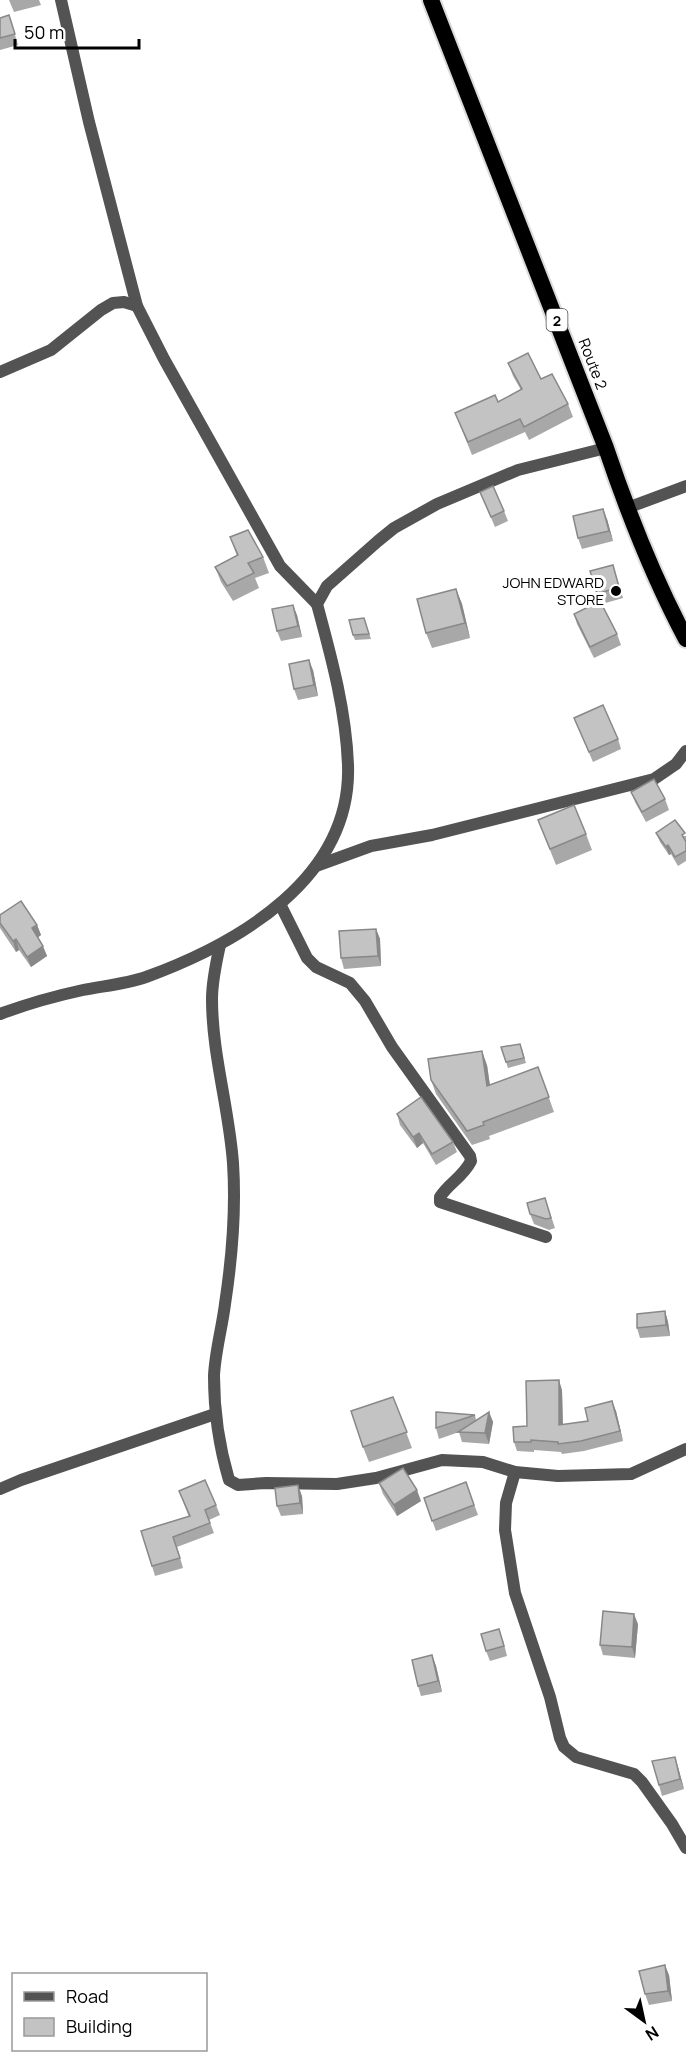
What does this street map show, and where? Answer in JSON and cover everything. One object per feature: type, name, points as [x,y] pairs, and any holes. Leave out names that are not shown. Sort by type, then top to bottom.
[{"type":"highway","name":"Route 2","points":[[431,0],[606,448],[627,508],[651,568],[686,639]]},
{"type":"street","points":[[0,1014],[33,1002],[79,990],[144,978],[220,945],[267,915],[315,867],[334,837],[342,809],[348,765],[334,670],[317,604],[280,566],[169,369],[137,306],[89,122],[61,0]]},
{"type":"street","points":[[0,372],[51,350],[100,310],[113,303],[124,302],[137,306]]},
{"type":"street","points":[[317,604],[327,586],[378,541],[394,528],[437,504],[518,470],[606,448]]},
{"type":"street","points":[[627,508],[686,486]]},
{"type":"street","points":[[315,867],[371,846],[432,835],[654,779],[676,764],[686,751]]},
{"type":"street","points":[[280,904],[307,958],[316,967],[350,983],[366,1001],[392,1047],[470,1156],[471,1161],[462,1176],[445,1189],[440,1202],[537,1236],[546,1237]]},
{"type":"street","points":[[220,945],[213,979],[214,1031],[232,1162],[233,1225],[214,1374],[215,1414],[229,1480],[238,1485],[337,1484],[376,1478],[442,1461],[483,1462],[515,1472],[558,1476],[631,1473],[686,1449]]},
{"type":"street","points":[[0,1489],[215,1414]]},
{"type":"street","points":[[515,1472],[506,1503],[505,1530],[515,1593],[550,1697],[564,1747],[576,1757],[634,1774],[672,1824],[686,1848]]},
{"type":"building","points":[[9,15],[15,34],[0,38],[0,18]]},
{"type":"building","points":[[528,353],[541,379],[552,374],[568,404],[524,427],[520,419],[468,442],[455,413],[495,395],[498,402],[522,389],[508,363]]},
{"type":"building","points":[[493,486],[504,511],[491,517],[480,492]]},
{"type":"building","points":[[603,509],[609,531],[578,538],[573,516]]},
{"type":"building","points":[[248,530],[263,557],[248,563],[254,573],[227,586],[215,567],[238,555],[230,537]]},
{"type":"building","points":[[613,565],[619,587],[597,594],[590,571]]},
{"type":"building","points":[[456,589],[465,623],[426,633],[417,599]]},
{"type":"building","points":[[600,601],[617,634],[590,647],[574,614]]},
{"type":"building","points":[[293,605],[298,626],[277,631],[272,609]]},
{"type":"building","points":[[364,618],[369,634],[353,635],[349,620]]},
{"type":"building","points":[[309,660],[314,685],[294,689],[289,664]]},
{"type":"building","points":[[603,705],[618,739],[589,752],[574,718]]},
{"type":"building","points":[[654,779],[665,799],[642,812],[631,792]]},
{"type":"building","points":[[574,805],[586,834],[550,849],[538,820]]},
{"type":"building","points":[[675,820],[685,833],[682,835],[686,842],[686,851],[675,857],[668,845],[666,847],[656,833]]},
{"type":"building","points":[[21,901],[37,925],[32,928],[43,946],[27,957],[16,939],[13,941],[0,923],[0,915]]},
{"type":"building","points":[[376,929],[378,956],[341,958],[339,931]]},
{"type":"building","points":[[520,1044],[524,1058],[506,1062],[501,1047]]},
{"type":"building","points":[[482,1051],[487,1086],[538,1067],[549,1097],[483,1122],[484,1125],[467,1131],[431,1080],[428,1059]]},
{"type":"building","points":[[421,1097],[453,1142],[432,1154],[419,1133],[413,1137],[397,1114]]},
{"type":"building","points":[[545,1198],[551,1218],[546,1219],[530,1214],[527,1203]]},
{"type":"building","points":[[665,1311],[666,1325],[637,1328],[637,1314]]},
{"type":"building","points":[[559,1380],[559,1425],[588,1421],[585,1408],[612,1401],[620,1431],[558,1444],[558,1442],[531,1440],[531,1442],[514,1442],[513,1427],[527,1426],[526,1381]]},
{"type":"building","points":[[393,1397],[407,1432],[363,1447],[351,1411]]},
{"type":"building","points":[[436,1412],[475,1415],[436,1428]]},
{"type":"building","points":[[489,1412],[485,1433],[458,1432]]},
{"type":"building","points":[[403,1468],[417,1490],[394,1505],[379,1483]]},
{"type":"building","points":[[205,1480],[216,1505],[205,1510],[210,1523],[173,1537],[180,1558],[152,1566],[141,1531],[190,1516],[179,1491]]},
{"type":"building","points":[[466,1482],[474,1505],[432,1521],[424,1498]]},
{"type":"building","points":[[298,1485],[300,1503],[277,1506],[275,1488]]},
{"type":"building","points":[[603,1611],[634,1614],[632,1647],[600,1645]]},
{"type":"building","points":[[499,1629],[504,1646],[486,1651],[481,1634]]},
{"type":"building","points":[[432,1655],[438,1681],[418,1686],[412,1660]]},
{"type":"building","points":[[675,1757],[680,1779],[659,1785],[652,1761]]},
{"type":"building","points":[[665,1965],[668,1991],[645,1994],[639,1971]]},
{"type":"place","name":"JOHN EDWARD STORE","points":[[616,591]]}]
